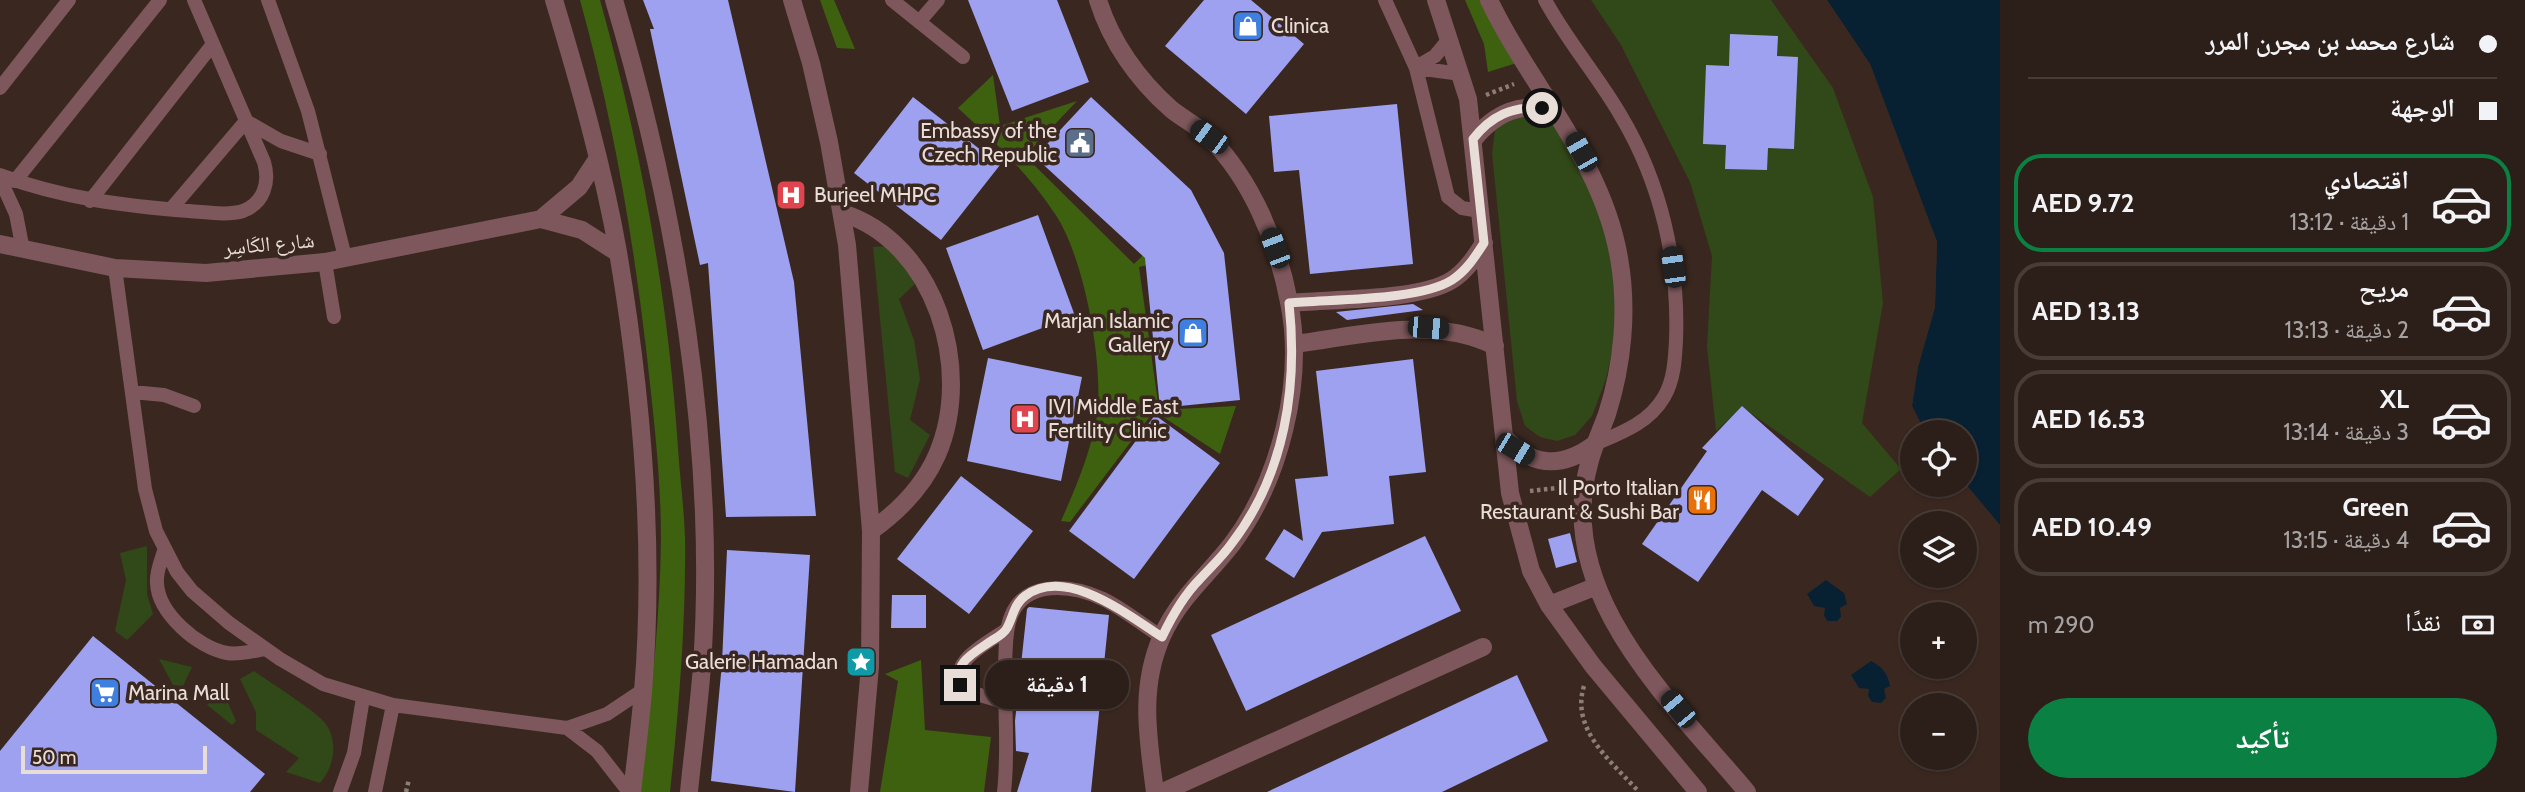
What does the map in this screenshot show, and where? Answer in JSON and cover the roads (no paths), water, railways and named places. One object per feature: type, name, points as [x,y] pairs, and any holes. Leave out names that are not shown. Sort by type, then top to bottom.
[{"type":"street","points":[[554,0],[598,158],[618,253],[641,442],[646,589],[643,690],[631,792]]},
{"type":"street","points":[[614,0],[650,130],[671,232],[682,296],[695,412],[702,515],[704,612],[702,665],[689,792]]},
{"type":"street","points":[[792,0],[811,63],[842,214],[871,531],[870,666],[859,792]]},
{"type":"street","points":[[1098,0],[1112,33],[1139,77],[1172,109],[1209,137],[1250,194],[1275,248],[1289,303],[1294,344],[1284,428],[1264,490],[1232,543],[1187,594],[1162,637],[1153,664],[1145,720],[1155,792]]},
{"type":"street","points":[[1436,0],[1468,99],[1510,494],[1531,571],[1549,605],[1593,666],[1698,792]]},
{"type":"street","points":[[1489,0],[1528,72],[1573,139],[1602,195],[1614,236],[1621,278],[1621,352],[1615,384],[1585,485],[1584,530],[1603,605],[1629,648],[1747,792]]},
{"type":"street","points":[[1473,139],[1492,120],[1516,109],[1542,108],[1554,112]]},
{"type":"street","name":"شارع الكَاسِر","points":[[541,219],[573,193],[598,158]]},
{"type":"street","points":[[842,214],[878,229],[909,259],[927,288],[941,319],[950,364],[949,410],[937,455],[910,497],[871,531]]},
{"type":"street","name":"شارع الكَاسِر","points":[[0,244],[115,268],[206,273],[325,262],[541,219],[582,230],[618,253]]},
{"type":"street","points":[[1289,303],[1406,293],[1438,287],[1464,270],[1484,243]]},
{"type":"street","points":[[1294,344],[1428,328],[1464,333],[1495,346]]},
{"type":"street","points":[[1505,438],[1528,457],[1548,461],[1570,459],[1595,444]]},
{"type":"street","points":[[1549,605],[1597,586]]},
{"type":"street","points":[[1163,792],[1483,647]]},
{"type":"lane","points":[[0,88],[69,0]]},
{"type":"lane","points":[[15,181],[160,0]]},
{"type":"lane","points":[[0,177],[90,201],[171,209],[230,213],[240,212],[258,201],[263,193],[267,172],[194,0]]},
{"type":"lane","points":[[268,0],[308,111],[345,257]]},
{"type":"lane","points":[[892,0],[963,57]]},
{"type":"lane","points":[[919,22],[938,0]]},
{"type":"lane","points":[[1385,0],[1416,68],[1448,197],[1462,208],[1480,211]]},
{"type":"lane","points":[[1545,0],[1578,55],[1616,107],[1638,147],[1662,211],[1675,285],[1675,360],[1664,397],[1637,426],[1595,444]]},
{"type":"lane","points":[[1416,68],[1435,56],[1449,39]]},
{"type":"lane","points":[[90,201],[213,44]]},
{"type":"lane","points":[[1416,68],[1461,74]]},
{"type":"lane","points":[[246,121],[281,141],[320,154]]},
{"type":"lane","points":[[171,209],[246,121]]},
{"type":"lane","points":[[0,177],[16,214],[23,250]]},
{"type":"lane","points":[[325,262],[334,317]]},
{"type":"lane","points":[[115,268],[149,510],[164,551],[192,591],[265,649],[323,684],[393,705],[567,729],[597,751],[631,792]]},
{"type":"lane","points":[[132,392],[164,395],[194,406]]},
{"type":"lane","points":[[164,551],[157,575],[158,591],[164,606],[186,629],[206,646],[225,653],[265,649]]},
{"type":"lane","points":[[1004,792],[1006,630],[1016,605],[1025,596],[1036,590],[1070,589],[1102,599],[1162,637]]},
{"type":"lane","points":[[1004,702],[966,691],[958,677],[958,671],[965,659],[1006,630]]},
{"type":"lane","points":[[567,729],[607,714],[643,690]]},
{"type":"lane","points":[[340,792],[354,753],[363,698]]},
{"type":"lane","points":[[375,792],[393,705]]},
{"type":"water","points":[[1827,0],[2000,0],[2000,525],[1977,497],[1977,420],[1919,420],[1912,406],[1918,367],[1935,307],[1937,242],[1870,64]]},
{"type":"water","points":[[1826,580],[1844,593],[1847,604],[1840,608],[1841,617],[1837,621],[1827,621],[1825,608],[1814,606],[1807,594]]},
{"type":"water","points":[[1871,661],[1884,671],[1889,681],[1890,686],[1884,689],[1886,698],[1881,703],[1872,702],[1868,696],[1869,689],[1859,688],[1851,675]]},
{"type":"place","name":"Clinica","points":[[1248,26]]},
{"type":"place","name":"Embassy of the Czech Republic","points":[[1080,143]]},
{"type":"place","name":"Burjeel MHPC","points":[[791,195]]},
{"type":"place","name":"Marjan Islamic Gallery","points":[[1193,333]]},
{"type":"place","name":"IVI Middle East Fertility Clinic","points":[[1025,419]]},
{"type":"place","name":"Il Porto Italian Restaurant & Sushi Bar","points":[[1702,500]]},
{"type":"place","name":"Galerie Hamadan","points":[[861,662]]},
{"type":"place","name":"Marina Mall","points":[[105,693]]}]
